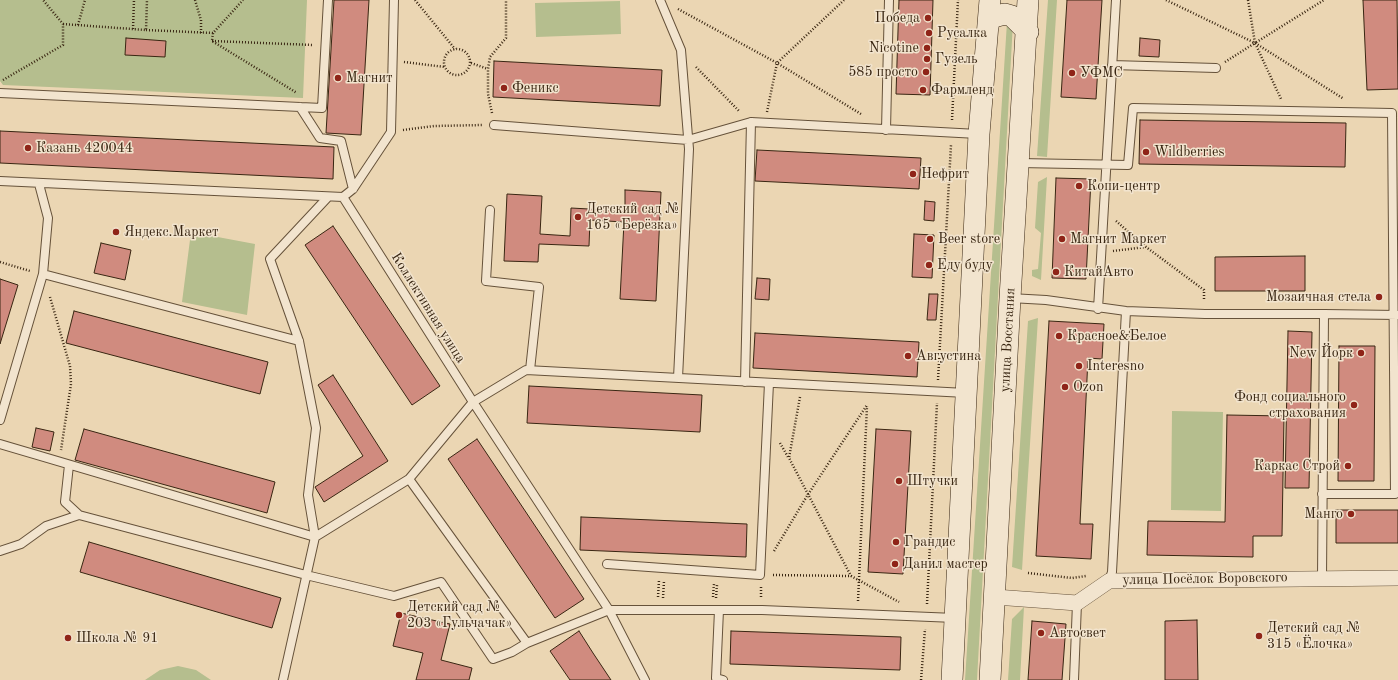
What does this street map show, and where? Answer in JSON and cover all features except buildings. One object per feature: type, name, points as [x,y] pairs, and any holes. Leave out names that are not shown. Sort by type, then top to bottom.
[{"type":"main road","points":[[952,680],[979,134],[990,0]]},
{"type":"main road","name":"улица Восстания","points":[[990,680],[1010,298],[1028,32],[1028,0]]},
{"type":"main road","points":[[987,34],[989,21],[993,17],[1005,14],[1012,16],[1028,32]]},
{"type":"street","name":"улица Посёлок Воровского","points":[[1077,603],[1110,576],[1398,578]]},
{"type":"street","points":[[995,597],[1077,603]]},
{"type":"lane","points":[[0,93],[322,108],[328,0]]},
{"type":"lane","points":[[0,181],[38,184],[343,197],[353,189],[391,132],[394,0]]},
{"type":"lane","points":[[660,0],[681,50],[689,156],[678,378]]},
{"type":"lane","points":[[886,130],[889,0]]},
{"type":"lane","points":[[1098,309],[1116,0]]},
{"type":"lane","points":[[1112,65],[1216,68]]},
{"type":"lane","points":[[300,107],[320,138],[341,141],[353,189]]},
{"type":"lane","points":[[1019,163],[1128,165],[1133,108],[1392,113],[1396,315],[1396,494],[1322,494]]},
{"type":"lane","points":[[494,125],[688,140],[750,122],[979,134]]},
{"type":"lane","points":[[745,382],[750,122]]},
{"type":"lane","points":[[0,420],[43,274],[48,218],[38,184]]},
{"type":"lane","points":[[284,680],[315,537],[308,496],[316,428],[299,341],[270,259],[328,197]]},
{"type":"lane","name":"Коллективная улица","points":[[343,197],[473,402],[609,610],[645,680]]},
{"type":"lane","points":[[490,210],[486,281],[539,287],[530,370]]},
{"type":"lane","points":[[43,274],[299,341]]},
{"type":"lane","points":[[1010,298],[1046,300],[1098,309],[1126,311],[1204,314],[1396,315]]},
{"type":"lane","points":[[1110,576],[1126,311]]},
{"type":"lane","points":[[1322,578],[1324,314]]},
{"type":"lane","points":[[0,444],[315,537],[409,479],[473,402],[526,370],[966,393]]},
{"type":"lane","points":[[607,564],[760,575],[769,383]]},
{"type":"lane","points":[[66,464],[65,502],[79,515],[306,575],[394,596],[441,582],[493,659],[512,652],[527,643],[609,610],[762,610],[954,618]]},
{"type":"lane","points":[[409,479],[527,643]]},
{"type":"lane","points":[[0,551],[21,544],[46,526],[79,515]]},
{"type":"lane","points":[[1074,680],[1077,603]]},
{"type":"lane","points":[[716,610],[716,678],[723,680]]},
{"type":"path","points":[[0,82],[62,45],[63,24],[43,0]]},
{"type":"path","points":[[78,25],[85,0]]},
{"type":"path","points":[[133,29],[134,0]]},
{"type":"path","points":[[146,30],[147,0]]},
{"type":"path","points":[[195,0],[201,20],[201,33]]},
{"type":"path","points":[[212,41],[212,33],[243,0]]},
{"type":"path","points":[[415,0],[455,49],[466,52],[471,63],[469,69],[460,75],[448,72],[445,67],[446,56],[455,49]]},
{"type":"path","points":[[391,132],[434,126],[494,125],[488,94],[488,70],[490,57],[506,38],[506,0]]},
{"type":"path","points":[[766,123],[768,102],[777,63],[844,0]]},
{"type":"path","points":[[921,680],[926,618],[958,0]]},
{"type":"path","points":[[1166,0],[1255,43],[1365,112]]},
{"type":"path","points":[[1248,0],[1255,43],[1286,111]]},
{"type":"path","points":[[1216,68],[1324,0]]},
{"type":"path","points":[[676,7],[777,63],[886,130]]},
{"type":"path","points":[[63,24],[212,33]]},
{"type":"path","points":[[212,41],[325,45]]},
{"type":"path","points":[[212,41],[322,108]]},
{"type":"path","points":[[681,50],[719,92],[750,122]]},
{"type":"path","points":[[392,61],[445,67]]},
{"type":"path","points":[[471,63],[488,70]]},
{"type":"path","points":[[1104,210],[1146,246],[1204,290],[1204,314]]},
{"type":"path","points":[[1101,252],[1146,246]]},
{"type":"path","points":[[0,262],[43,274],[70,366],[71,384],[61,452],[66,464]]},
{"type":"path","points":[[803,385],[788,458],[850,576]]},
{"type":"path","points":[[857,613],[868,388]]},
{"type":"path","points":[[762,610],[760,575],[807,496],[868,404]]},
{"type":"path","points":[[659,610],[662,568]]},
{"type":"path","points":[[716,572],[716,610]]},
{"type":"path","points":[[1028,573],[1072,578],[1110,576]]},
{"type":"path","points":[[760,575],[850,576],[926,618]]},
{"type":"green space","points":[[0,0],[307,0],[303,98],[3,85],[0,81]]},
{"type":"green space","points":[[1048,0],[1057,0],[1047,157],[1037,156]]},
{"type":"green space","points":[[620,1],[621,34],[536,37],[535,3]]},
{"type":"green space","points":[[1007,22],[1013,22],[977,680],[965,680]]},
{"type":"green space","points":[[1047,177],[1041,280],[1032,276],[1032,270],[1038,269],[1041,233],[1035,228],[1038,182]]},
{"type":"green space","points":[[191,232],[255,244],[247,315],[182,302]]},
{"type":"green space","points":[[1038,318],[1022,570],[1012,567],[1028,321]]},
{"type":"green space","points":[[1172,411],[1223,412],[1221,511],[1171,510]]},
{"type":"green space","points":[[1024,607],[1020,680],[1008,680],[1012,619]]},
{"type":"green space","points":[[178,666],[196,670],[211,680],[145,680],[160,670]]},
{"type":"place","name":"Победа","points":[[928,18]]},
{"type":"place","name":"Русалка","points":[[929,33]]},
{"type":"place","name":"Nicotine","points":[[927,48]]},
{"type":"place","name":"Гузель","points":[[927,59]]},
{"type":"place","name":"585 просто","points":[[926,72]]},
{"type":"place","name":"УФМС","points":[[1072,73]]},
{"type":"place","name":"Магнит","points":[[338,78]]},
{"type":"place","name":"Феникс","points":[[504,88]]},
{"type":"place","name":"Фармленд","points":[[923,90]]},
{"type":"place","name":"Казань 420044","points":[[28,148]]},
{"type":"place","name":"Wildberries","points":[[1146,152]]},
{"type":"place","name":"Нефрит","points":[[913,174]]},
{"type":"place","name":"Копи-центр","points":[[1079,186]]},
{"type":"place","name":"Детский сад № 165 «Берёзка»","points":[[578,217]]},
{"type":"place","name":"Яндекс.Маркет","points":[[116,232]]},
{"type":"place","name":"Beer store","points":[[930,239]]},
{"type":"place","name":"Магнит Маркет","points":[[1062,239]]},
{"type":"place","name":"Еду буду","points":[[929,265]]},
{"type":"place","name":"КитайАвто","points":[[1056,272]]},
{"type":"place","name":"Мозаичная стела","points":[[1379,297]]},
{"type":"place","name":"Красное&Белое","points":[[1059,336]]},
{"type":"place","name":"New Йорк","points":[[1361,353]]},
{"type":"place","name":"Августина","points":[[908,356]]},
{"type":"place","name":"Interesno","points":[[1079,366]]},
{"type":"place","name":"Ozon","points":[[1065,387]]},
{"type":"place","name":"Фонд социального страхования","points":[[1354,405]]},
{"type":"place","name":"Каркас Строй","points":[[1348,466]]},
{"type":"place","name":"Штучки","points":[[899,481]]},
{"type":"place","name":"Манго","points":[[1351,514]]},
{"type":"place","name":"Грандис","points":[[896,542]]},
{"type":"place","name":"Данил мастер","points":[[895,564]]},
{"type":"place","name":"Детский сад № 203 «Гульчачак»","points":[[399,615]]},
{"type":"place","name":"Автосвет","points":[[1041,633]]},
{"type":"place","name":"Детский сад № 315 «Ёлочка»","points":[[1259,636]]},
{"type":"place","name":"Школа № 91","points":[[68,638]]}]
